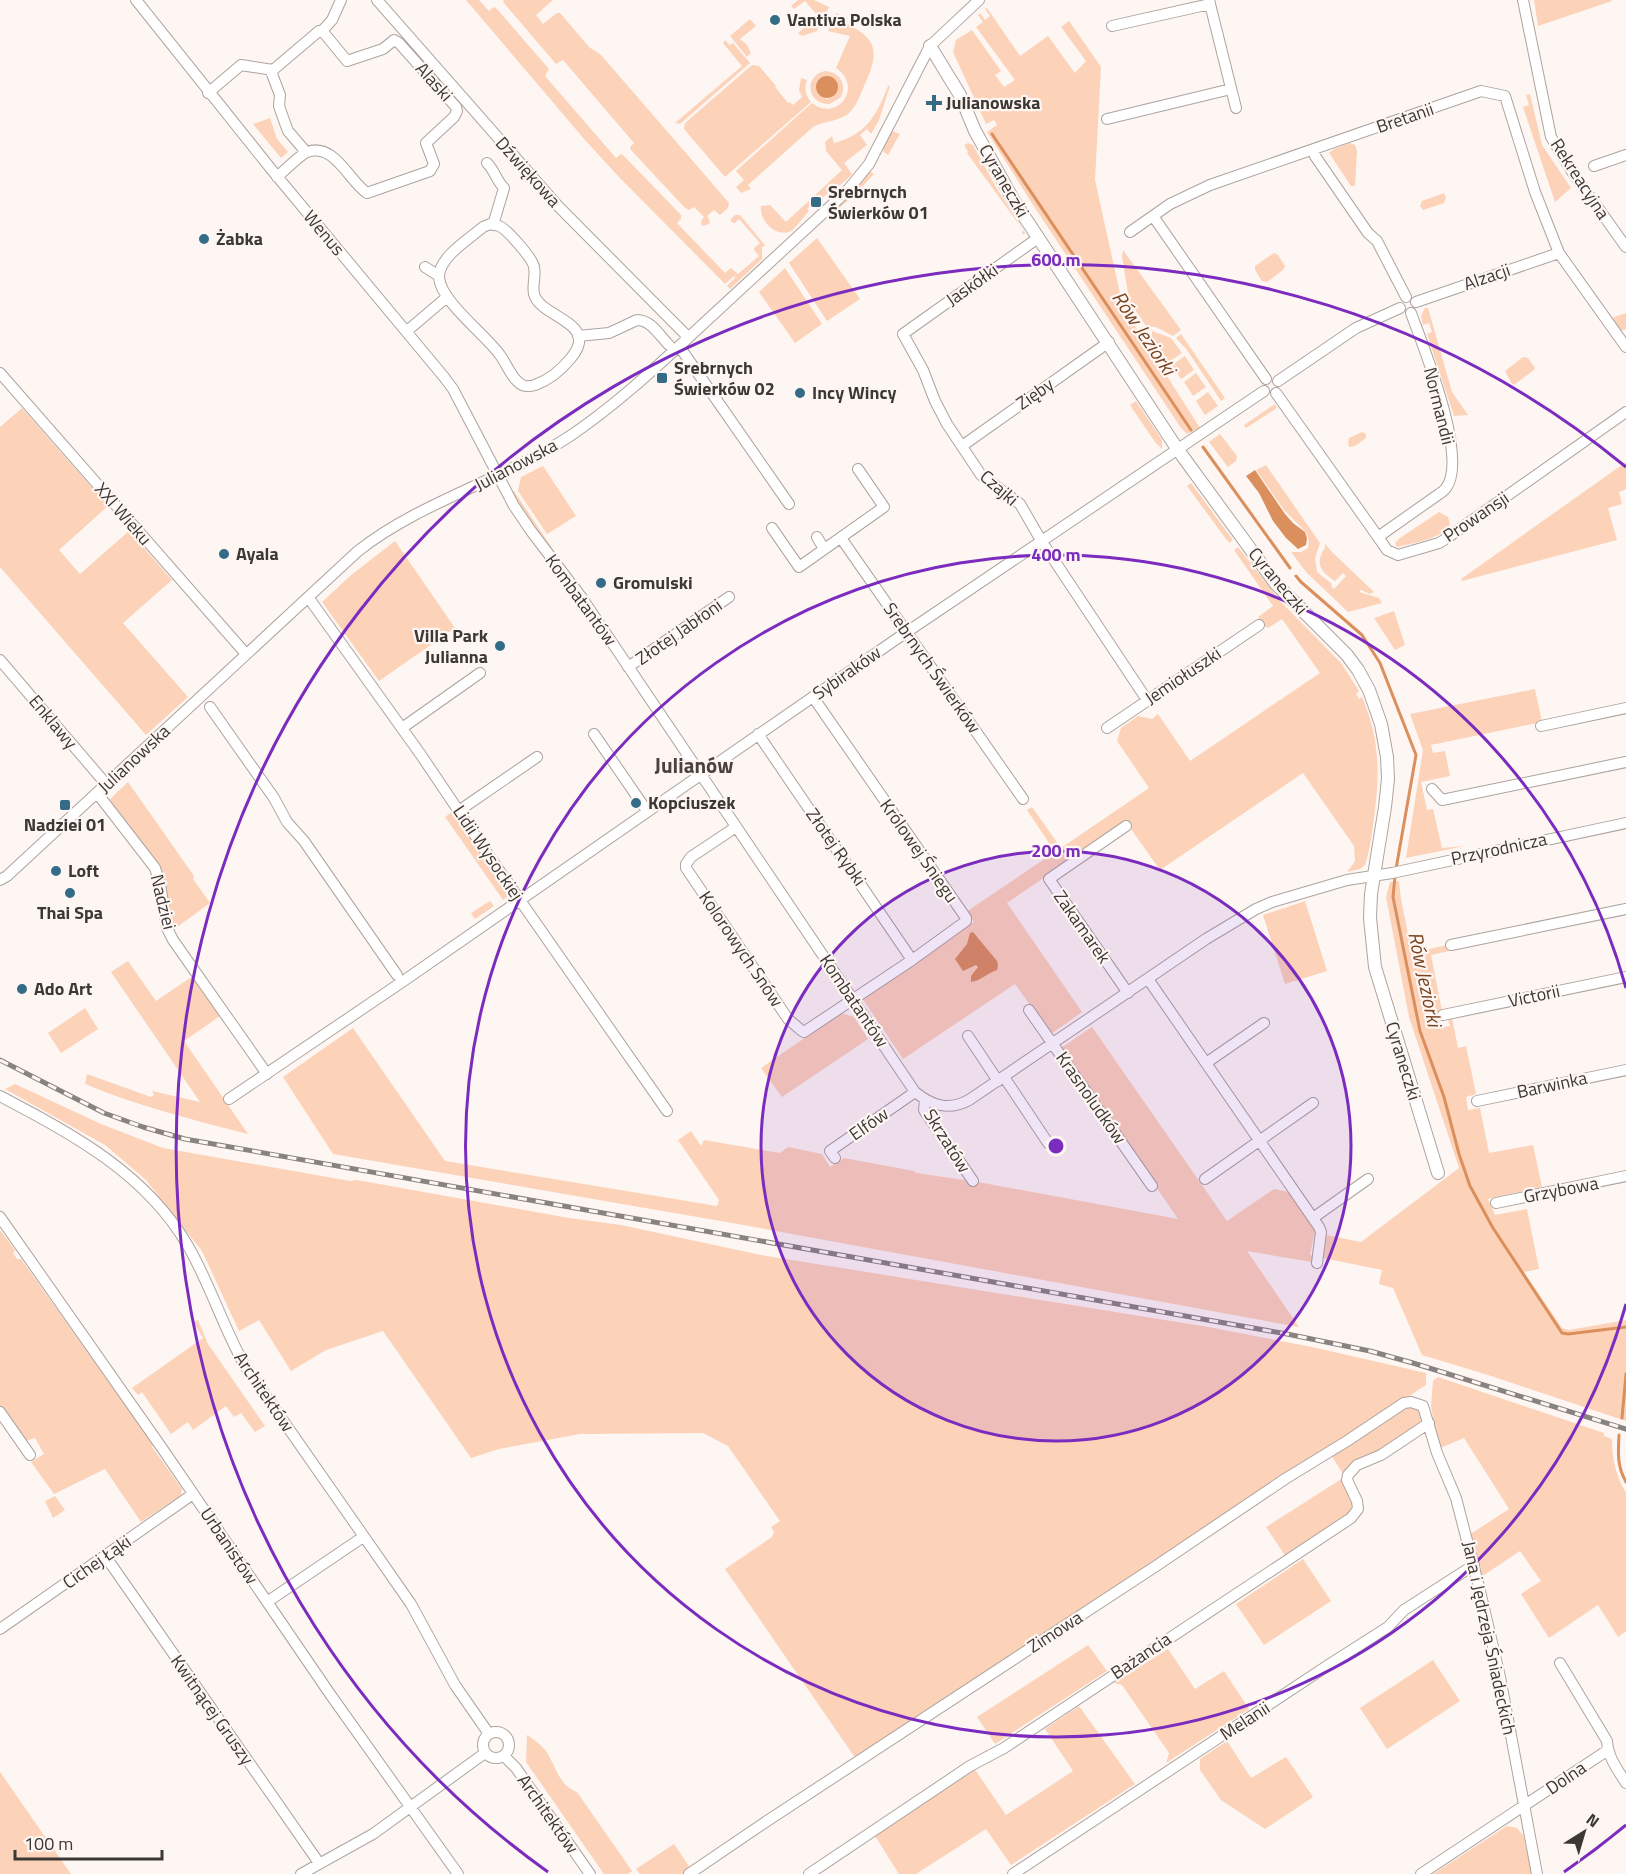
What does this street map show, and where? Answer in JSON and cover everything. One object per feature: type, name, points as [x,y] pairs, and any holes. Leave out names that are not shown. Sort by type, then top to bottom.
[{"type":"street","name":"Wenus","points":[[136,0],[208,93],[407,331],[453,390],[497,476]]},
{"type":"street","points":[[277,177],[306,152],[288,131],[279,106],[280,94],[272,74],[273,70],[332,20],[341,0]]},
{"type":"street","name":"Dźwiękowa","points":[[377,0],[558,206],[688,337]]},
{"type":"street","name":"Julianowska","points":[[0,880],[358,551],[388,529],[528,461],[582,427],[627,393],[674,345],[688,337],[847,192],[876,152],[930,46],[979,0]]},
{"type":"street","name":"Rekreacyjna","points":[[1523,0],[1551,137],[1571,170],[1626,247]]},
{"type":"street","points":[[1112,26],[1210,2],[1236,108]]},
{"type":"street","name":"Alaski","points":[[306,152],[332,156],[367,193],[432,169],[434,164],[426,144],[458,111],[394,40],[382,49],[347,60],[321,31]]},
{"type":"street","name":"Cyraneczki","points":[[930,46],[960,95],[975,131],[999,176],[1178,450],[1276,584],[1347,656],[1369,690],[1381,724],[1388,757],[1385,807],[1373,875],[1370,918],[1375,967],[1438,1173]]},
{"type":"street","points":[[208,93],[241,65],[273,70]]},
{"type":"street","points":[[1107,119],[1231,89]]},
{"type":"street","name":"Bretanii","points":[[1130,232],[1170,204],[1210,185],[1481,91],[1505,96],[1535,192],[1559,253]]},
{"type":"street","points":[[1313,150],[1368,233],[1377,241],[1415,310],[1406,313],[1401,308]]},
{"type":"street","points":[[1594,166],[1626,155]]},
{"type":"street","points":[[487,163],[494,170],[496,179],[504,188],[494,225]]},
{"type":"street","points":[[1153,216],[1266,379]]},
{"type":"street","points":[[494,225],[505,229],[532,261],[535,270],[533,290],[536,299],[571,325],[578,336],[579,346],[576,352],[560,369],[534,385],[522,385],[515,379],[500,355],[447,297],[439,276],[441,266],[450,255],[483,227],[494,225]]},
{"type":"street","name":"Jaskółki","points":[[906,331],[1038,238]]},
{"type":"street","points":[[1559,253],[1626,347]]},
{"type":"street","name":"Alzacji","points":[[1411,300],[1559,253]]},
{"type":"street","points":[[425,267],[439,276]]},
{"type":"street","points":[[407,331],[447,297]]},
{"type":"street","points":[[1401,308],[1402,300],[1411,300]]},
{"type":"street","points":[[1278,381],[1356,328],[1401,308]]},
{"type":"street","name":"Normandii","points":[[1378,537],[1448,487],[1451,473],[1448,425],[1437,384],[1411,313]]},
{"type":"street","points":[[578,336],[609,333],[637,320],[646,322],[674,345],[789,504]]},
{"type":"street","name":"Czajki","points":[[906,331],[903,334],[904,339],[923,370],[947,424],[981,475],[1020,504],[1042,542],[1147,700]]},
{"type":"street","name":"Zięby","points":[[962,446],[1109,342]]},
{"type":"street","name":"XXI Wieku","points":[[0,373],[246,654]]},
{"type":"street","points":[[1264,391],[1271,395],[1276,393],[1280,387],[1278,381],[1272,378],[1266,379]]},
{"type":"street","points":[[1264,391],[1263,383],[1266,379]]},
{"type":"street","points":[[1178,450],[1264,391]]},
{"type":"street","name":"Prowansji","points":[[1276,393],[1378,537],[1388,550],[1398,555],[1439,543],[1626,412]]},
{"type":"street","name":"Sybiraków","points":[[520,900],[907,632],[1178,450]]},
{"type":"street","points":[[772,528],[799,567],[884,507],[858,469]]},
{"type":"street","name":"Kombatantów","points":[[497,476],[514,507],[582,598],[915,1092],[925,1100],[945,1106],[962,1103],[1001,1079],[1206,939],[1256,909],[1283,898],[1342,881],[1373,875]]},
{"type":"street","points":[[817,537],[824,549]]},
{"type":"street","name":"Srebrnych Świerków","points":[[841,537],[1023,799]]},
{"type":"street","name":"Lidii Wysockiej","points":[[308,597],[460,810],[667,1111]]},
{"type":"street","name":"Złotej Jabłoni","points":[[628,667],[729,597]]},
{"type":"street","name":"Jemiołuszki","points":[[1107,728],[1259,625]]},
{"type":"street","name":"Enklawy","points":[[0,660],[106,784]]},
{"type":"street","points":[[402,728],[480,673]]},
{"type":"street","name":"Królowej Śniegu","points":[[813,697],[966,918],[963,924],[854,1000]]},
{"type":"street","points":[[210,707],[274,798],[287,822],[304,841],[397,975]]},
{"type":"street","points":[[1541,726],[1626,708]]},
{"type":"street","points":[[594,734],[647,811]]},
{"type":"street","name":"Złotej Rybki","points":[[758,734],[912,960]]},
{"type":"street","points":[[460,810],[537,757]]},
{"type":"street","points":[[1431,789],[1442,800],[1626,762]]},
{"type":"street","name":"Nadziei","points":[[97,793],[155,868],[167,928],[173,940],[267,1074]]},
{"type":"street","name":"Przyrodnicza","points":[[1373,875],[1392,873],[1626,823]]},
{"type":"street","name":"Zakamarek","points":[[1126,826],[1048,879],[1128,993]]},
{"type":"street","name":"Kolorowych Snów","points":[[736,827],[691,857],[686,864],[686,868],[702,892],[788,1018],[799,1030],[804,1032],[854,1000]]},
{"type":"street","points":[[229,1099],[520,900]]},
{"type":"street","points":[[1451,945],[1626,909]]},
{"type":"street","name":"Victorii","points":[[1443,1015],[1626,977]]},
{"type":"street","points":[[1148,979],[1313,1218],[1321,1232],[1317,1263]]},
{"type":"street","name":"Krasnoludków","points":[[1029,1010],[1152,1186]]},
{"type":"street","points":[[1206,1063],[1264,1023]]},
{"type":"street","points":[[968,1036],[1048,1143]]},
{"type":"street","name":"Barwinka","points":[[1477,1101],[1626,1070]]},
{"type":"street","name":"Elfów","points":[[835,1158],[830,1151],[915,1092]]},
{"type":"street","name":"Architektów","points":[[0,1096],[108,1159],[148,1193],[171,1220],[199,1266],[228,1335],[245,1366],[411,1604],[455,1685],[489,1734]]},
{"type":"street","name":"Skrzatów","points":[[925,1100],[924,1110],[973,1181]]},
{"type":"street","points":[[1205,1179],[1313,1103]]},
{"type":"street","name":"Grzybowa","points":[[1496,1203],[1626,1176]]},
{"type":"street","points":[[1313,1218],[1368,1179]]},
{"type":"street","name":"Urbanistów","points":[[0,1217],[98,1354],[267,1602],[458,1874]]},
{"type":"street","name":"Zimowa","points":[[689,1874],[1293,1473],[1404,1403],[1411,1402],[1423,1406]]},
{"type":"street","name":"Jana i Jędrzeja Śniadeckich","points":[[1423,1406],[1437,1454],[1455,1498],[1474,1565],[1501,1681],[1537,1874]]},
{"type":"street","points":[[0,1412],[30,1455]]},
{"type":"street","name":"Bażancia","points":[[809,1874],[970,1766],[1004,1748],[1351,1518],[1358,1509],[1357,1501],[1347,1480],[1352,1470],[1357,1465],[1381,1455],[1428,1423]]},
{"type":"street","name":"Cichej Łąki","points":[[0,1629],[193,1494]]},
{"type":"street","points":[[267,1602],[363,1537]]},
{"type":"street","name":"Kwitnącej Gruszy","points":[[106,1557],[319,1863]]},
{"type":"street","name":"Melanii","points":[[1013,1874],[1388,1627],[1404,1610],[1474,1565]]},
{"type":"street","name":"Dolna","points":[[1560,1662],[1607,1741],[1612,1762],[1626,1783]]},
{"type":"street","points":[[498,1732],[506,1737],[509,1747],[504,1756],[493,1758],[485,1753],[484,1738],[489,1734],[498,1732]]},
{"type":"street","name":"Dolna","points":[[1420,1874],[1608,1750]]},
{"type":"street","points":[[302,1874],[373,1834],[485,1753]]},
{"type":"street","name":"Architektów","points":[[504,1756],[516,1768],[590,1874]]},
{"type":"shaded area","points":[[466,0],[479,0],[489,11],[496,8],[549,69],[545,76],[616,158],[621,154],[624,156],[681,215],[677,223],[725,273],[731,268],[738,274],[759,256],[754,248],[760,243],[739,219],[735,223],[731,222],[735,215],[740,215],[764,244],[762,259],[730,289],[727,286],[735,278],[734,276],[725,284],[618,176]]},
{"type":"shaded area","points":[[504,0],[553,0],[536,15],[543,24],[560,13],[589,47],[601,55],[711,182],[729,203],[728,208],[720,215],[714,210],[707,216],[709,224],[702,226],[701,221],[704,217],[694,207],[689,210],[685,208],[631,150],[630,147],[634,143],[563,60],[556,64],[503,2]]},
{"type":"shaded area","points":[[798,0],[814,0],[829,7],[817,31],[802,36],[798,33],[818,16],[805,1],[794,9],[791,6]]},
{"type":"shaded area","points":[[1534,0],[1612,0],[1612,1],[1538,26]]},
{"type":"shaded area","points":[[987,8],[1020,56],[1048,36],[1075,73],[1086,61],[1061,27],[1069,21],[1101,67],[1095,180],[1123,307],[1200,428],[1187,434],[1181,428],[987,132],[997,125],[994,120],[986,124],[953,52],[956,40],[972,30],[1001,71],[995,75],[1004,87],[1015,80],[976,27],[983,22],[978,15],[980,13],[985,20],[990,16],[985,9]]},
{"type":"shaded area","points":[[836,13],[845,17],[843,22],[863,34],[873,47],[872,64],[858,101],[844,117],[813,127],[748,185],[751,189],[741,193],[736,187],[744,180],[736,171],[812,103],[821,108],[830,109],[838,106],[844,100],[848,84],[836,68],[850,36],[828,31]]},
{"type":"shaded area","points":[[750,19],[756,26],[740,39],[751,53],[747,57],[730,36]]},
{"type":"shaded area","points":[[725,40],[730,45],[733,43],[750,63],[680,124],[675,123],[742,66],[723,43]]},
{"type":"shaded area","points":[[752,65],[759,66],[788,103],[793,105],[802,97],[799,90],[801,78],[807,80],[807,97],[811,102],[725,177],[684,129],[685,123]]},
{"type":"shaded area","points":[[825,71],[838,76],[843,83],[841,97],[830,104],[816,100],[811,84],[813,78]],"holes":[[[826,76],[836,81],[833,97],[826,99],[816,89],[821,78]]]},
{"type":"shaded area","points":[[827,76],[835,79],[838,87],[835,95],[827,98],[819,95],[816,87],[819,79]]},
{"type":"shaded area","points":[[890,86],[879,120],[871,134],[867,129],[860,135],[867,145],[844,163],[852,174],[807,209],[809,211],[791,231],[778,232],[769,226],[762,216],[761,206],[770,205],[786,222],[842,170],[826,151],[825,142],[832,136],[834,143],[855,135],[862,129],[874,115]]},
{"type":"shaded area","points":[[1530,94],[1542,145],[1571,188],[1555,202],[1523,107],[1529,105],[1526,95]]},
{"type":"shaded area","points":[[270,118],[277,139],[288,152],[281,158],[253,124]]},
{"type":"shaded area","points":[[892,131],[900,134],[888,155],[883,150]]},
{"type":"shaded area","points":[[968,143],[973,145],[996,187],[1025,233],[1025,234],[1022,234],[1023,230],[967,153],[964,145]]},
{"type":"shaded area","points":[[1350,143],[1355,145],[1357,151],[1355,186],[1351,186],[1329,153]]},
{"type":"shaded area","points":[[870,171],[874,174],[834,213],[834,210]]},
{"type":"shaded area","points":[[1444,193],[1446,198],[1444,203],[1423,210],[1420,206],[1422,201]]},
{"type":"shaded area","points":[[817,238],[860,299],[827,321],[789,263]]},
{"type":"shaded area","points":[[1123,250],[1181,330],[1173,336],[1156,327],[1146,326],[1130,305],[1122,257]]},
{"type":"shaded area","points":[[1274,253],[1285,266],[1267,282],[1262,281],[1255,266]]},
{"type":"shaded area","points":[[785,268],[822,324],[795,343],[759,292]]},
{"type":"shaded area","points":[[1425,308],[1428,308],[1452,392],[1468,415],[1454,416],[1427,334],[1432,332],[1429,323],[1423,325],[1421,316]]},
{"type":"shaded area","points":[[1626,313],[1626,329],[1621,331],[1612,318]]},
{"type":"shaded area","points":[[1152,331],[1171,338],[1182,353],[1169,362],[1152,338]]},
{"type":"shaded area","points":[[1181,334],[1225,398],[1221,401],[1187,350],[1176,338]]},
{"type":"shaded area","points":[[1185,356],[1194,370],[1181,379],[1172,365]]},
{"type":"shaded area","points":[[1523,357],[1528,358],[1535,368],[1512,384],[1505,371]]},
{"type":"shaded area","points":[[1196,373],[1206,387],[1193,396],[1184,382]]},
{"type":"shaded area","points":[[1208,392],[1218,406],[1205,415],[1196,401]]},
{"type":"shaded area","points":[[1136,401],[1162,440],[1162,449],[1130,405]]},
{"type":"shaded area","points":[[1275,404],[1277,408],[1246,428],[1244,425]]},
{"type":"shaded area","points":[[22,408],[108,506],[59,550],[80,574],[129,531],[172,580],[123,623],[188,697],[146,735],[0,567],[0,427]]},
{"type":"shaded area","points":[[1362,432],[1366,434],[1366,438],[1355,446],[1349,447],[1349,438]]},
{"type":"shaded area","points":[[1220,434],[1237,456],[1236,461],[1228,467],[1209,442]]},
{"type":"shaded area","points":[[1626,462],[1626,489],[1619,492],[1622,504],[1608,508],[1617,540],[1462,581],[1461,579]]},
{"type":"shaded area","points":[[1266,465],[1320,543],[1315,558],[1317,572],[1332,584],[1334,589],[1346,576],[1343,573],[1335,581],[1322,570],[1320,558],[1325,544],[1374,592],[1370,594],[1361,590],[1359,592],[1379,598],[1382,603],[1348,612],[1307,573],[1291,552],[1301,552],[1308,548],[1309,541],[1306,532],[1284,510],[1256,470]]},
{"type":"shaded area","points":[[543,466],[576,516],[547,534],[518,491],[521,477]]},
{"type":"shaded area","points":[[1255,470],[1285,514],[1305,532],[1306,545],[1298,549],[1273,521],[1259,493],[1246,476]]},
{"type":"shaded area","points":[[1191,483],[1233,540],[1229,543],[1187,486]]},
{"type":"shaded area","points":[[514,491],[568,572],[544,542],[510,492]]},
{"type":"shaded area","points":[[1439,512],[1448,517],[1450,525],[1446,530],[1426,540],[1397,547],[1395,543],[1400,538]]},
{"type":"shaded area","points":[[395,541],[455,628],[379,681],[322,602],[350,576]]},
{"type":"shaded area","points":[[1238,547],[1280,601],[1341,663],[1359,691],[1356,694],[1359,699],[1362,697],[1368,712],[1375,742],[1378,771],[1370,847],[1365,865],[1360,869],[1347,872],[1355,861],[1354,846],[1303,773],[1160,870],[1126,822],[1007,903],[1082,1012],[1051,1034],[1015,984],[903,1059],[862,998],[974,922],[966,912],[1055,852],[1027,810],[1032,807],[1061,848],[1149,788],[1117,741],[1121,728],[1138,716],[1152,719],[1158,714],[1190,761],[1320,673],[1282,619],[1268,628],[1258,617],[1273,606],[1234,550]]},
{"type":"shaded area","points":[[1394,611],[1405,645],[1395,650],[1374,618]]},
{"type":"shaded area","points":[[1535,689],[1542,722],[1431,745],[1433,753],[1445,751],[1450,776],[1421,782],[1427,810],[1433,809],[1442,848],[1465,846],[1406,858],[1423,750],[1410,714]]},
{"type":"shaded area","points":[[128,782],[194,876],[193,879],[210,903],[173,930],[160,868],[107,802]]},
{"type":"shaded area","points":[[452,812],[505,889],[507,897],[503,900],[445,817]]},
{"type":"shaded area","points":[[1399,881],[1412,953],[1447,945],[1449,951],[1431,955],[1442,1011],[1435,1013],[1439,1028],[1450,1026],[1448,1019],[1452,1018],[1458,1048],[1466,1046],[1476,1094],[1466,1097],[1468,1110],[1480,1108],[1489,1153],[1533,1145],[1542,1187],[1488,1199],[1495,1215],[1527,1209],[1539,1269],[1524,1272],[1562,1328],[1569,1330],[1626,1320],[1626,1421],[1422,1355],[1393,1288],[1379,1284],[1382,1270],[1323,1258],[1326,1235],[1361,1242],[1459,1168],[1409,1017],[1386,897],[1390,882]]},
{"type":"shaded area","points":[[490,901],[494,906],[475,919],[471,913]]},
{"type":"shaded area","points":[[1305,901],[1327,971],[1285,984],[1263,915]]},
{"type":"shaded area","points":[[973,932],[998,965],[997,970],[971,982],[971,976],[978,967],[976,965],[963,971],[955,959],[967,944],[970,933]]},
{"type":"shaded area","points":[[128,961],[156,1001],[193,976],[220,1016],[184,1041],[248,1134],[145,1106],[85,1084],[87,1074],[151,1097],[154,1095],[152,1091],[200,1102],[111,972]]},
{"type":"shaded area","points":[[85,1008],[98,1029],[61,1053],[48,1033]]},
{"type":"shaded area","points":[[841,1013],[854,1017],[868,1039],[782,1097],[761,1068]]},
{"type":"shaded area","points":[[1092,1027],[1227,1221],[1274,1189],[1289,1192],[1315,1230],[1310,1255],[1314,1256],[1312,1262],[1247,1251],[1299,1327],[738,1224],[333,1154],[283,1077],[353,1028],[445,1161],[717,1206],[719,1200],[678,1140],[691,1131],[701,1146],[704,1140],[780,1153],[788,1147],[822,1154],[830,1167],[844,1158],[916,1173],[978,1182],[1178,1219],[1061,1048]]},
{"type":"shaded area","points":[[15,1084],[101,1124],[163,1148],[621,1225],[761,1255],[1208,1327],[1312,1347],[1426,1373],[1426,1385],[856,1759],[725,1569],[772,1537],[774,1532],[771,1527],[780,1521],[728,1446],[703,1433],[580,1434],[499,1449],[471,1458],[383,1331],[326,1350],[291,1371],[259,1320],[239,1331],[202,1251],[146,1180],[105,1145],[5,1089]]},
{"type":"shaded area","points":[[0,1230],[15,1250],[13,1253],[17,1259],[21,1259],[153,1444],[152,1447],[182,1489],[181,1495],[141,1522],[105,1469],[54,1494],[31,1462],[44,1454],[35,1438],[26,1441],[0,1407]]},
{"type":"shaded area","points":[[198,1320],[208,1344],[265,1426],[255,1432],[241,1413],[234,1417],[226,1406],[193,1430],[188,1422],[171,1434],[142,1392],[138,1395],[132,1388],[203,1338],[193,1322]]},
{"type":"shaded area","points":[[1438,1377],[1604,1433],[1604,1436],[1612,1439],[1615,1467],[1626,1493],[1626,1631],[1618,1637],[1598,1605],[1549,1638],[1521,1594],[1541,1581],[1520,1551],[1481,1577],[1469,1535],[1509,1509],[1464,1438],[1438,1449],[1431,1406],[1433,1381]]},
{"type":"shaded area","points":[[1404,1407],[1418,1409],[1423,1420],[1345,1477],[1331,1455]]},
{"type":"shaded area","points":[[1343,1478],[1353,1500],[1348,1515],[1286,1557],[1266,1527]]},
{"type":"shaded area","points":[[55,1496],[65,1510],[53,1518],[45,1501]]},
{"type":"shaded area","points":[[1303,1559],[1331,1601],[1264,1645],[1236,1604]]},
{"type":"shaded area","points":[[1088,1645],[1107,1671],[995,1744],[977,1717]]},
{"type":"shaded area","points":[[1168,1649],[1195,1689],[1224,1671],[1249,1709],[1166,1763],[1169,1753],[1122,1685],[1114,1683]]},
{"type":"shaded area","points":[[1433,1660],[1460,1701],[1387,1749],[1360,1708]]},
{"type":"shaded area","points":[[1079,1706],[1135,1784],[1011,1865],[986,1829],[916,1874],[899,1874],[875,1836],[974,1768],[1006,1815],[1073,1771],[1045,1729]]},
{"type":"shaded area","points":[[527,1735],[546,1751],[558,1775],[566,1785],[577,1792],[632,1871],[628,1874],[604,1874],[526,1762]]},
{"type":"shaded area","points":[[1227,1741],[1251,1778],[1286,1757],[1313,1797],[1265,1829],[1221,1800],[1200,1770],[1200,1759]]},
{"type":"shaded area","points":[[0,1772],[71,1874],[0,1874]]},
{"type":"shaded area","points":[[1507,1826],[1517,1828],[1523,1835],[1532,1874],[1433,1874]]},
{"type":"shaded area","points":[[674,1844],[691,1869],[682,1874],[640,1874],[636,1869]]},
{"type":"waterway","name":"Rów Jeziorki","points":[[992,134],[1191,430]]},
{"type":"waterway","name":"Rów Jeziorki","points":[[1203,447],[1290,568]]},
{"type":"waterway","name":"Rów Jeziorki","points":[[1296,576],[1362,635],[1380,663],[1416,755],[1396,869]]},
{"type":"waterway","name":"Rów Jeziorki","points":[[1395,876],[1393,897],[1420,1031],[1444,1097],[1470,1186],[1493,1228],[1562,1333],[1626,1327]]},
{"type":"waterway","name":"Rów Jeziorki","points":[[1622,1418],[1626,1374]]},
{"type":"waterway","name":"Rów Jeziorki","points":[[1619,1435],[1618,1454],[1626,1482]]},
{"type":"railway","points":[[0,1060],[104,1113],[185,1139],[1287,1334],[1370,1351],[1413,1363],[1626,1429]]},
{"type":"place","name":"Vantiva Polska","points":[[775,20]]},
{"type":"place","name":"Julianowska","points":[[934,103]]},
{"type":"place","name":"Srebrnych Świerków 01","points":[[816,202]]},
{"type":"place","name":"Żabka","points":[[204,239]]},
{"type":"place","name":"Srebrnych Świerków 02","points":[[662,378]]},
{"type":"place","name":"Incy Wincy","points":[[800,393]]},
{"type":"place","name":"Ayala","points":[[224,554]]},
{"type":"place","name":"Gromulski","points":[[601,583]]},
{"type":"place","name":"Villa Park Julianna","points":[[500,646]]},
{"type":"place","name":"Kopciuszek","points":[[636,803]]},
{"type":"place","name":"Nadziei 01","points":[[65,805]]},
{"type":"place","name":"Loft","points":[[56,871]]},
{"type":"place","name":"Thai Spa","points":[[70,893]]},
{"type":"place","name":"Ado Art","points":[[22,989]]},
{"type":"district","name":"Julianów","points":[[694,766]]}]
